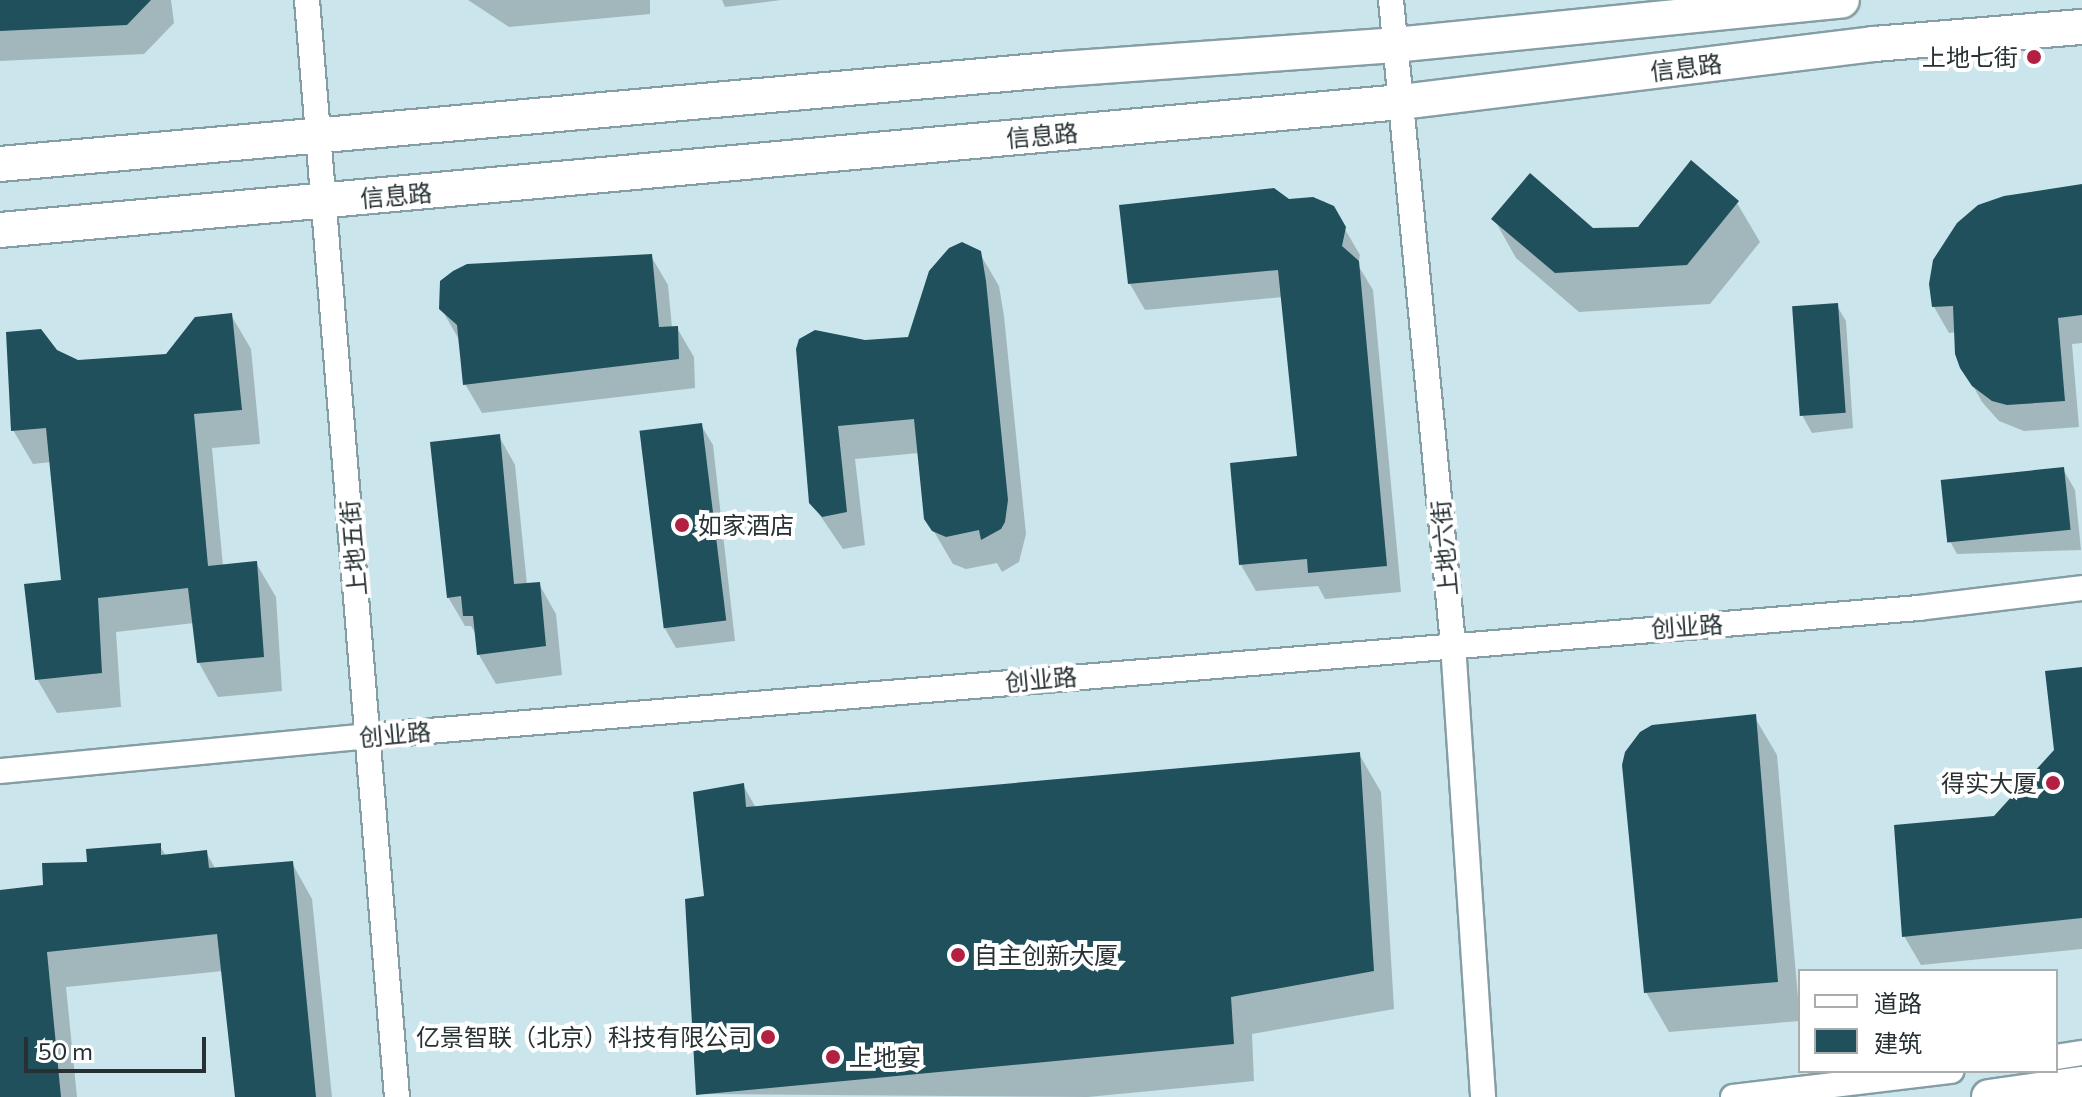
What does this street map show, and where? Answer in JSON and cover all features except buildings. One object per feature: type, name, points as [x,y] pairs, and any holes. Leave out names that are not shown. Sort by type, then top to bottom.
[{"type":"main road","name":"信息路","points":[[0,164],[1061,69],[1395,45],[1842,0]]},
{"type":"main road","name":"信息路","points":[[0,230],[1401,102],[1874,44],[2082,27]]},
{"type":"main road","points":[[1989,1097],[2082,1084]]},
{"type":"street","name":"上地五街","points":[[307,0],[397,1097]]},
{"type":"street","name":"上地六街","points":[[1391,0],[1453,644],[1483,1097]]},
{"type":"street","name":"创业路","points":[[0,771],[368,736],[1453,644],[1919,608],[2082,588]]},
{"type":"street","points":[[2058,1057],[2082,1053]]},
{"type":"street","points":[[1733,1097],[1934,1073]]},
{"type":"place","name":"上地七街","points":[[2034,57]]},
{"type":"place","name":"如家酒店","points":[[682,525]]},
{"type":"place","name":"得实大厦","points":[[2053,783]]},
{"type":"place","name":"自主创新大厦","points":[[958,955]]},
{"type":"place","name":"亿景智联（北京）科技有限公司","points":[[768,1037]]},
{"type":"place","name":"上地宴","points":[[833,1057]]}]
